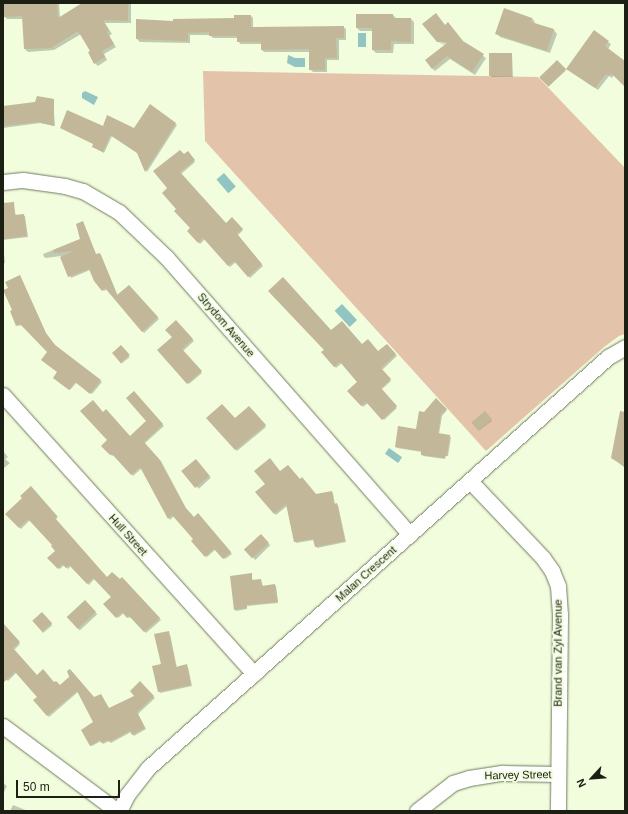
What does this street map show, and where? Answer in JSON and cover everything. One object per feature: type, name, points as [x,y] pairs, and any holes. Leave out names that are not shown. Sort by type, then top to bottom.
[{"type":"street","name":"Strydom Avenue","points":[[3,182],[23,180],[65,186],[83,191],[119,212],[167,258],[410,535]]},
{"type":"street","name":"Malan Crescent","points":[[118,811],[126,795],[148,768],[608,357],[625,347]]},
{"type":"street","name":"Hull Street","points":[[3,395],[254,674]]},
{"type":"street","name":"Brand van Zyl Avenue","points":[[470,481],[543,558],[552,571],[558,586],[560,615],[558,811]]},
{"type":"street","points":[[3,726],[118,811]]},
{"type":"street","name":"Harvey Street","points":[[417,811],[453,784],[483,774],[502,772],[558,774]]},
{"type":"shaded area","points":[[203,71],[538,77],[625,168],[625,334],[619,336],[604,347],[486,451],[205,141]]},
{"type":"water","points":[[358,33],[366,33],[366,47],[358,47]]},
{"type":"water","points":[[288,55],[295,58],[305,58],[305,67],[295,67],[287,63]]},
{"type":"water","points":[[85,91],[98,97],[94,105],[82,98],[82,93]]},
{"type":"water","points":[[224,173],[236,187],[228,193],[216,180]]},
{"type":"water","points":[[342,304],[357,320],[350,327],[335,311]]},
{"type":"water","points":[[389,448],[402,457],[398,463],[385,454]]},
{"type":"building","points":[[3,3],[57,3],[58,18],[82,3],[128,3],[128,21],[103,20],[109,31],[107,32],[114,44],[102,51],[105,57],[94,64],[88,52],[90,51],[78,31],[51,48],[24,49],[22,16],[3,17]]},
{"type":"building","points":[[504,8],[532,18],[531,22],[554,29],[547,51],[495,34]]},
{"type":"building","points":[[436,13],[445,25],[448,22],[463,41],[484,54],[472,72],[447,56],[432,69],[425,60],[447,43],[437,42],[422,24]]},
{"type":"building","points":[[356,14],[393,14],[393,18],[411,18],[411,42],[391,41],[391,50],[372,50],[372,28],[356,28]]},
{"type":"building","points":[[234,15],[251,15],[251,27],[344,26],[344,38],[336,38],[337,58],[325,58],[325,70],[309,70],[309,49],[261,50],[261,42],[237,42],[237,36],[209,36],[209,32],[188,33],[188,41],[136,39],[136,19],[173,21],[173,19],[234,18]]},
{"type":"building","points":[[594,30],[609,41],[605,46],[625,61],[625,87],[611,73],[609,76],[606,74],[595,88],[566,69]]},
{"type":"building","points":[[489,53],[512,53],[512,76],[489,76]]},
{"type":"building","points":[[557,60],[566,69],[549,87],[539,78]]},
{"type":"building","points":[[37,96],[54,99],[54,126],[38,122],[3,126],[3,106],[35,102]]},
{"type":"building","points":[[150,104],[176,123],[145,172],[137,153],[110,135],[103,152],[92,147],[93,144],[60,128],[67,110],[103,126],[107,115],[134,128]]},
{"type":"building","points":[[180,150],[184,154],[188,151],[195,160],[180,172],[226,223],[232,217],[243,229],[237,234],[262,264],[248,277],[234,261],[228,266],[203,238],[198,243],[187,231],[190,228],[174,211],[176,209],[162,193],[167,188],[153,171]]},
{"type":"building","points":[[14,202],[15,215],[24,214],[27,236],[3,239],[3,203]]},
{"type":"building","points":[[83,221],[96,254],[100,253],[117,295],[129,285],[158,317],[142,332],[105,288],[102,291],[94,281],[89,269],[68,277],[60,257],[74,251],[54,253],[53,250],[80,239],[76,224]]},
{"type":"building","points":[[20,275],[46,333],[55,345],[101,380],[90,394],[75,382],[69,390],[53,378],[57,372],[41,360],[47,352],[20,324],[16,326],[10,311],[12,310],[3,290],[8,288],[5,282]]},
{"type":"building","points":[[283,277],[331,330],[342,321],[362,344],[368,339],[378,351],[387,344],[396,354],[381,368],[391,379],[381,388],[397,406],[382,420],[366,402],[361,406],[347,391],[357,382],[340,362],[334,367],[321,352],[324,350],[268,291]]},
{"type":"building","points":[[176,320],[193,339],[182,349],[202,371],[187,384],[157,350],[172,337],[165,330]]},
{"type":"building","points":[[121,345],[130,355],[121,363],[112,353]]},
{"type":"building","points":[[134,391],[163,424],[144,442],[159,459],[185,507],[194,517],[198,513],[231,552],[223,559],[214,549],[205,557],[191,541],[193,539],[172,515],[168,519],[140,467],[131,475],[112,454],[110,455],[101,446],[107,440],[80,411],[93,400],[103,412],[106,409],[130,436],[146,421],[126,398]]},
{"type":"building","points":[[436,398],[447,409],[441,414],[438,433],[450,435],[447,456],[445,455],[444,458],[421,455],[421,451],[395,447],[398,426],[416,429],[419,411],[424,412]]},
{"type":"building","points":[[222,404],[235,418],[249,406],[266,425],[235,450],[206,418]]},
{"type":"building","points":[[485,411],[492,419],[479,431],[471,423]]},
{"type":"building","points":[[620,411],[625,412],[625,467],[611,458]]},
{"type":"building","points":[[270,458],[280,471],[288,465],[300,479],[302,477],[316,494],[332,491],[334,504],[337,503],[345,541],[315,547],[313,539],[294,542],[286,504],[274,514],[255,492],[265,484],[254,471]]},
{"type":"building","points":[[196,459],[210,476],[195,488],[181,471]]},
{"type":"building","points":[[31,486],[57,516],[55,518],[107,577],[112,572],[120,579],[122,577],[160,618],[144,632],[129,616],[127,618],[122,612],[116,618],[103,604],[111,597],[93,578],[87,584],[69,565],[66,568],[62,564],[58,569],[47,558],[55,551],[51,546],[52,545],[28,519],[19,528],[5,514],[22,498],[20,496]]},
{"type":"building","points":[[261,534],[269,543],[252,558],[244,549]]},
{"type":"building","points":[[252,573],[252,580],[261,579],[262,586],[275,584],[278,602],[246,605],[247,608],[234,610],[230,576]]},
{"type":"building","points":[[85,600],[96,612],[78,629],[67,617]]},
{"type":"building","points":[[42,612],[52,623],[42,632],[32,621]]},
{"type":"building","points":[[3,623],[20,642],[13,648],[37,675],[43,669],[54,682],[56,681],[60,685],[69,677],[70,679],[67,671],[70,669],[94,697],[101,694],[109,708],[134,696],[130,691],[140,681],[154,696],[137,712],[145,728],[132,735],[130,731],[109,742],[108,740],[101,743],[100,740],[90,746],[81,730],[93,722],[77,691],[47,716],[33,700],[37,697],[15,672],[3,683]]},
{"type":"building","points":[[169,631],[176,667],[187,664],[191,685],[158,692],[152,666],[161,664],[154,634]]}]
